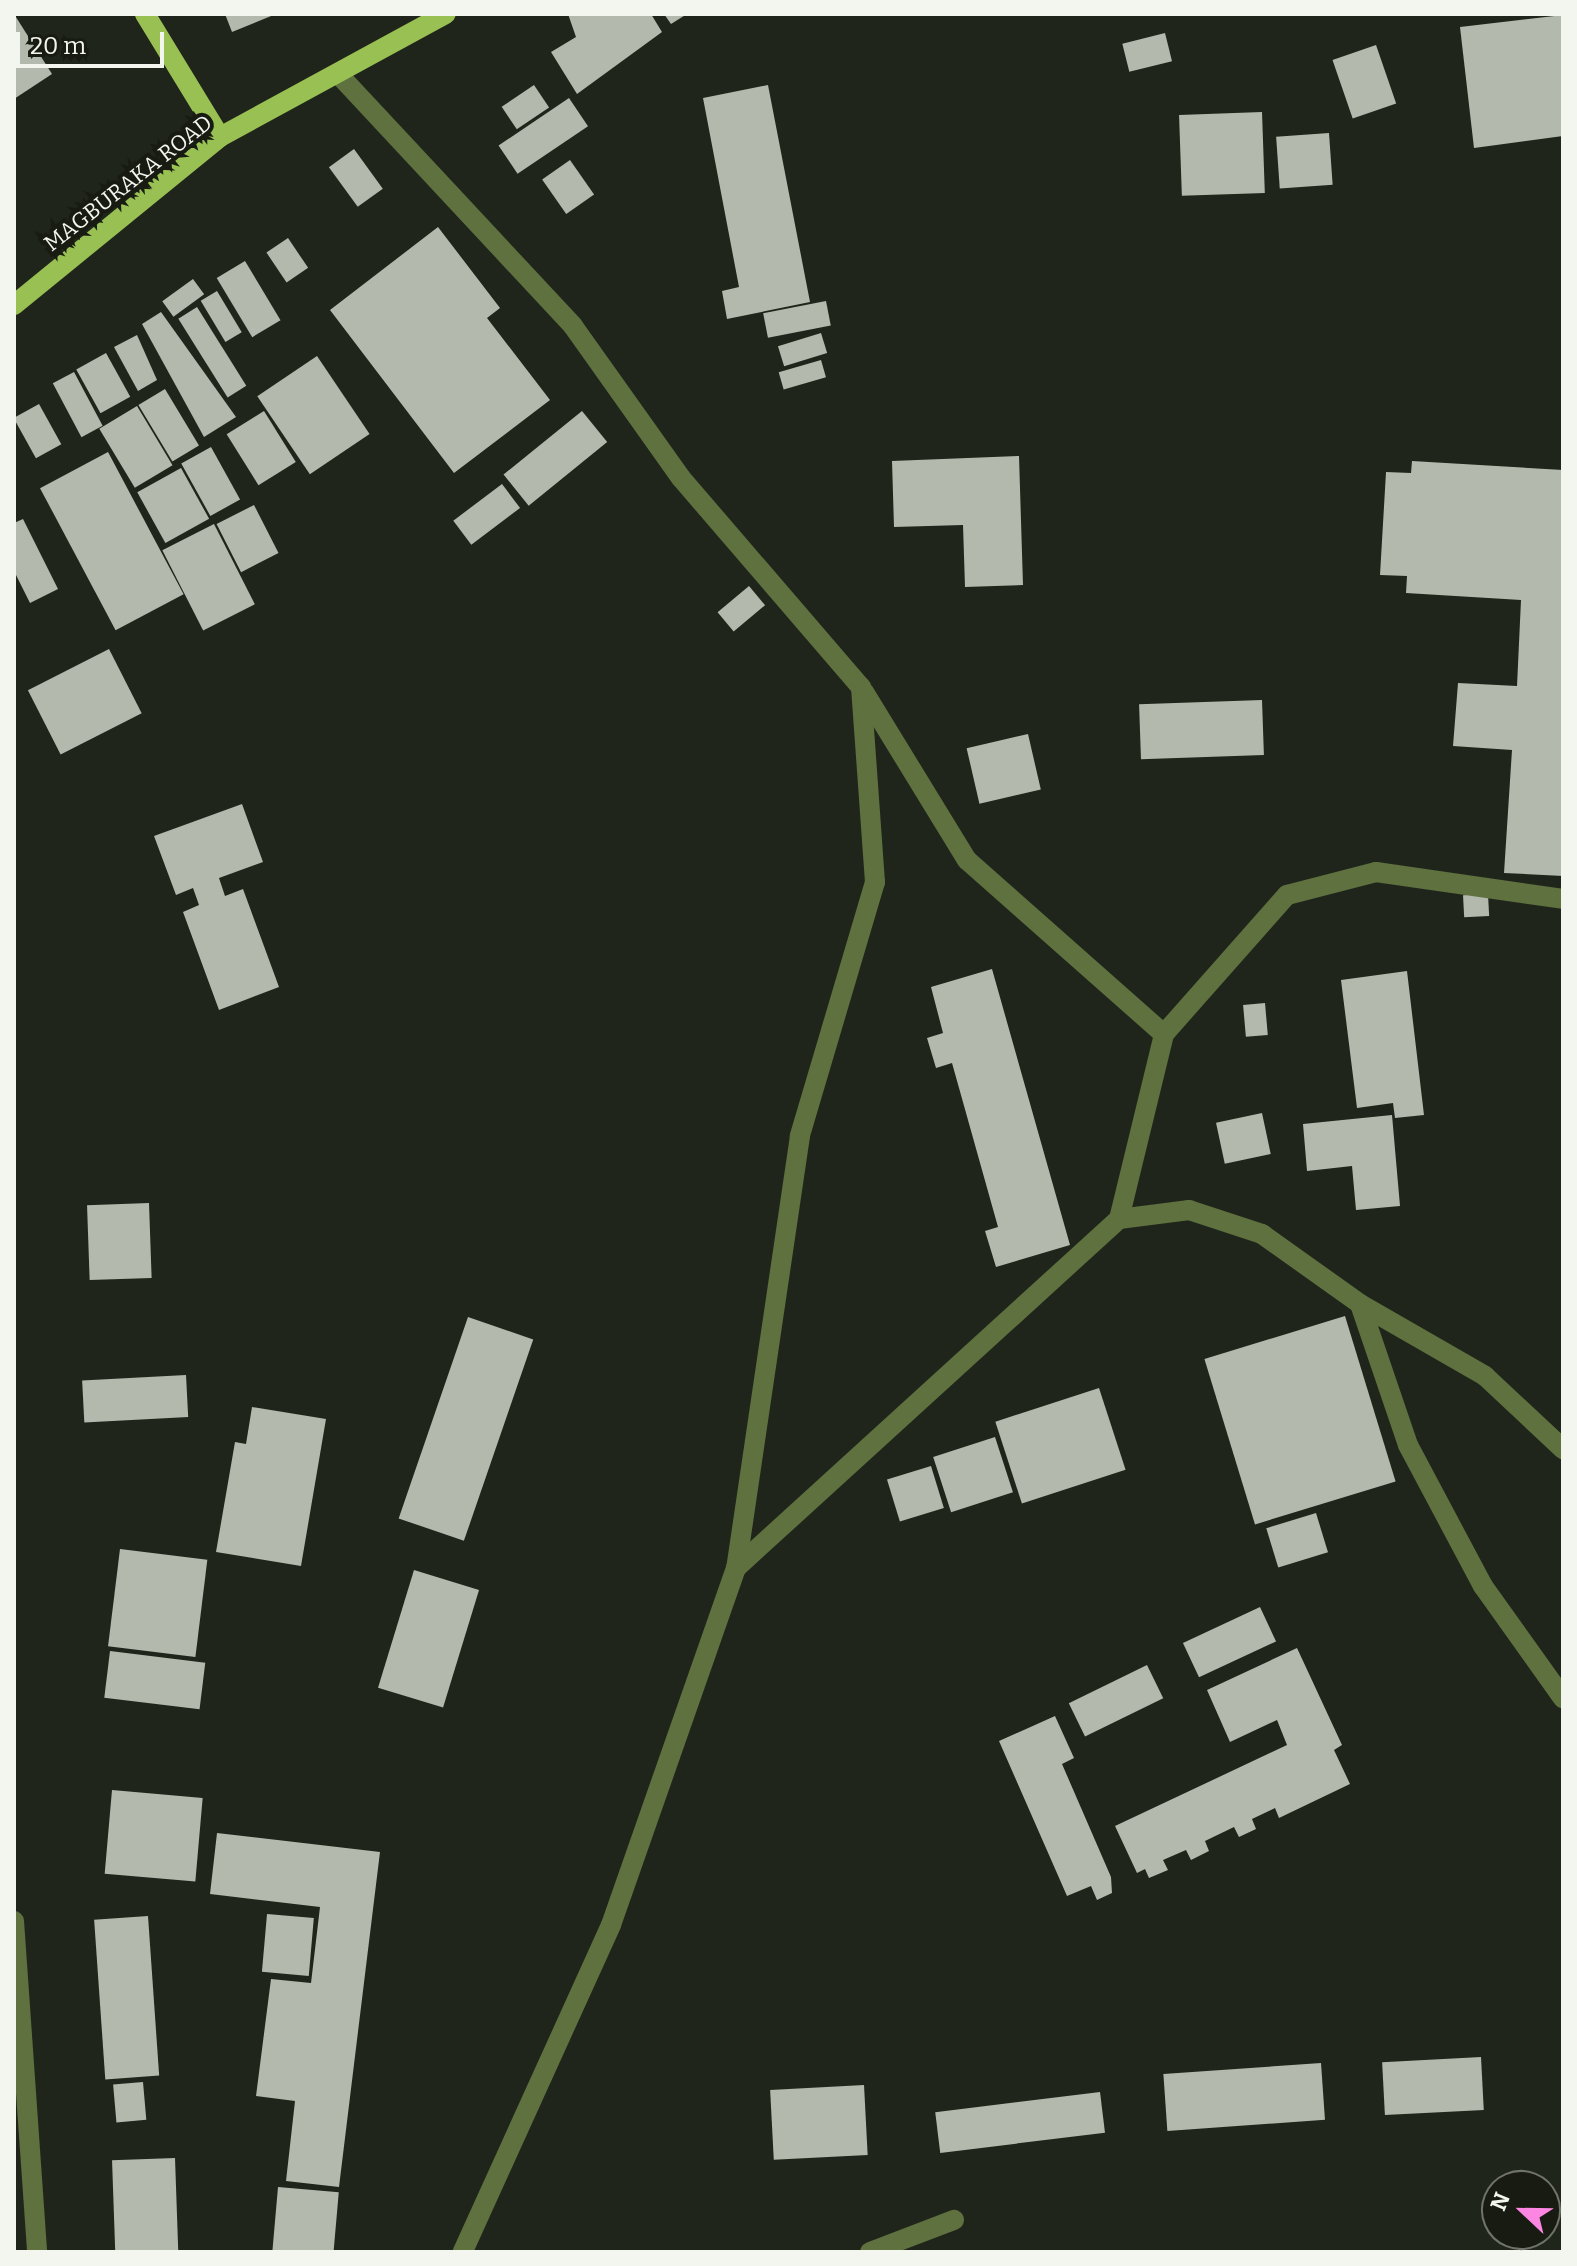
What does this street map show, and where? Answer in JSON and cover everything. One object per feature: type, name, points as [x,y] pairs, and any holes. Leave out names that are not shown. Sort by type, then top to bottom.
[{"type":"main road","points":[[145,14],[220,137]]},
{"type":"main road","name":"MAGBURAKA ROAD","points":[[14,305],[220,137],[341,77],[446,14]]},
{"type":"street","points":[[341,77],[573,326],[681,478],[861,687],[967,860],[1164,1034]]},
{"type":"street","points":[[463,2252],[611,1925],[736,1568],[800,1136],[875,882],[861,687]]},
{"type":"street","points":[[736,1568],[1119,1219],[1164,1034],[1287,895],[1376,872],[1563,899]]},
{"type":"street","points":[[1119,1219],[1189,1210],[1262,1234],[1360,1304],[1485,1376],[1563,1449]]},
{"type":"street","points":[[1360,1304],[1408,1445],[1483,1586],[1563,1698]]},
{"type":"street","points":[[14,1921],[37,2252]]},
{"type":"street","points":[[870,2252],[954,2220]]},
{"type":"building","points":[[14,14],[52,74],[14,99]]},
{"type":"building","points":[[225,14],[276,14],[232,32]]},
{"type":"building","points":[[568,14],[651,14],[662,32],[577,94],[551,52],[576,37]]},
{"type":"building","points":[[664,14],[687,14],[671,24]]},
{"type":"building","points":[[1563,15],[1563,136],[1474,148],[1460,27]]},
{"type":"building","points":[[1165,33],[1172,61],[1129,72],[1122,44]]},
{"type":"building","points":[[1376,45],[1396,104],[1353,119],[1333,60]]},
{"type":"building","points":[[534,85],[549,107],[517,129],[502,107]]},
{"type":"building","points":[[768,85],[810,302],[727,319],[722,291],[739,287],[703,98]]},
{"type":"building","points":[[569,98],[588,126],[518,174],[499,146]]},
{"type":"building","points":[[1262,112],[1265,193],[1182,196],[1179,115]]},
{"type":"building","points":[[1329,133],[1333,185],[1280,189],[1276,137]]},
{"type":"building","points":[[354,149],[383,189],[358,207],[329,167]]},
{"type":"building","points":[[570,160],[594,194],[566,214],[542,180]]},
{"type":"building","points":[[438,227],[500,308],[487,318],[550,400],[454,473],[330,310]]},
{"type":"building","points":[[288,238],[308,268],[287,282],[266,253]]},
{"type":"building","points":[[245,261],[281,320],[252,337],[217,278]]},
{"type":"building","points":[[193,279],[204,294],[173,317],[162,301]]},
{"type":"building","points":[[217,291],[242,332],[225,342],[201,301]]},
{"type":"building","points":[[826,301],[831,326],[768,338],[763,313]]},
{"type":"building","points":[[197,307],[246,386],[228,398],[178,319]]},
{"type":"building","points":[[161,312],[236,417],[204,437],[142,324]]},
{"type":"building","points":[[821,333],[827,353],[784,366],[778,346]]},
{"type":"building","points":[[137,335],[157,380],[138,391],[114,347]]},
{"type":"building","points":[[106,353],[130,397],[101,413],[76,369]]},
{"type":"building","points":[[317,356],[370,434],[310,474],[257,396]]},
{"type":"building","points":[[821,360],[826,377],[784,389],[779,372]]},
{"type":"building","points":[[74,372],[103,426],[81,437],[53,383]]},
{"type":"building","points":[[165,389],[199,446],[172,462],[138,405]]},
{"type":"building","points":[[39,404],[61,444],[36,458],[14,418]]},
{"type":"building","points":[[137,406],[173,465],[135,488],[99,429]]},
{"type":"building","points":[[264,411],[296,462],[258,485],[227,434]]},
{"type":"building","points":[[582,411],[607,442],[529,506],[504,475]]},
{"type":"building","points":[[211,447],[240,499],[210,516],[181,463]]},
{"type":"building","points":[[108,452],[184,594],[116,630],[40,488]]},
{"type":"building","points":[[1019,456],[1023,585],[965,587],[963,525],[894,527],[892,461]]},
{"type":"building","points":[[1412,461],[1563,470],[1563,876],[1504,873],[1512,750],[1453,746],[1458,683],[1517,686],[1521,600],[1406,593],[1407,576],[1380,575],[1386,472],[1411,473]]},
{"type":"building","points":[[181,468],[209,519],[165,543],[137,492]]},
{"type":"building","points":[[502,484],[520,508],[471,545],[453,521]]},
{"type":"building","points":[[254,505],[279,553],[241,572],[217,524]]},
{"type":"building","points":[[23,519],[58,589],[30,603],[14,571],[14,523]]},
{"type":"building","points":[[214,524],[255,604],[203,631],[162,550]]},
{"type":"building","points":[[749,586],[765,605],[734,632],[718,612]]},
{"type":"building","points":[[109,649],[142,713],[61,754],[28,690]]},
{"type":"building","points":[[1262,700],[1264,755],[1141,759],[1139,704]]},
{"type":"building","points":[[1028,734],[1041,790],[979,804],[967,748]]},
{"type":"building","points":[[242,804],[263,862],[219,878],[225,896],[243,889],[279,987],[219,1010],[183,912],[199,905],[193,888],[176,895],[154,836]]},
{"type":"building","points":[[1488,894],[1489,916],[1464,917],[1463,895]]},
{"type":"building","points":[[992,969],[1070,1245],[996,1267],[985,1231],[998,1227],[952,1063],[936,1068],[927,1038],[943,1033],[931,987]]},
{"type":"building","points":[[1407,971],[1424,1115],[1395,1118],[1393,1103],[1357,1108],[1341,980]]},
{"type":"building","points":[[1265,1003],[1268,1035],[1246,1037],[1243,1005]]},
{"type":"building","points":[[1262,1113],[1271,1154],[1225,1164],[1216,1123]]},
{"type":"building","points":[[1392,1115],[1400,1206],[1356,1210],[1352,1166],[1307,1171],[1303,1124]]},
{"type":"building","points":[[149,1203],[152,1278],[90,1280],[87,1205]]},
{"type":"building","points":[[1345,1316],[1396,1481],[1255,1524],[1204,1359]]},
{"type":"building","points":[[468,1317],[533,1339],[464,1541],[399,1518]]},
{"type":"building","points":[[186,1375],[188,1417],[84,1422],[82,1380]]},
{"type":"building","points":[[1099,1388],[1126,1470],[1022,1503],[995,1422]]},
{"type":"building","points":[[252,1407],[326,1419],[301,1566],[216,1552],[235,1442],[246,1444]]},
{"type":"building","points":[[995,1437],[1013,1492],[951,1512],[933,1457]]},
{"type":"building","points":[[931,1466],[944,1508],[900,1522],[887,1479]]},
{"type":"building","points":[[1316,1513],[1328,1552],[1278,1567],[1266,1528]]},
{"type":"building","points":[[120,1549],[207,1560],[195,1657],[108,1646]]},
{"type":"building","points":[[414,1570],[479,1590],[443,1708],[378,1688]]},
{"type":"building","points":[[1260,1607],[1276,1641],[1199,1677],[1183,1643]]},
{"type":"building","points":[[1297,1648],[1342,1745],[1334,1750],[1350,1784],[1279,1818],[1275,1808],[1252,1819],[1256,1829],[1239,1837],[1234,1827],[1205,1841],[1209,1851],[1191,1860],[1186,1850],[1163,1860],[1168,1870],[1149,1878],[1145,1869],[1137,1873],[1115,1826],[1287,1745],[1277,1720],[1230,1742],[1207,1690]]},
{"type":"building","points":[[110,1651],[205,1663],[200,1709],[104,1698]]},
{"type":"building","points":[[1147,1665],[1163,1698],[1085,1736],[1069,1703]]},
{"type":"building","points":[[1055,1716],[1074,1758],[1062,1764],[1111,1877],[1112,1893],[1097,1900],[1091,1886],[1067,1896],[999,1741]]},
{"type":"building","points":[[112,1790],[203,1798],[195,1882],[105,1874]]},
{"type":"building","points":[[217,1833],[380,1852],[339,2187],[286,2181],[295,2101],[256,2096],[271,1979],[311,1983],[320,1907],[210,1894]]},
{"type":"building","points":[[267,1914],[314,1918],[309,1976],[262,1972]]},
{"type":"building","points":[[148,1916],[159,2076],[105,2079],[94,1920]]},
{"type":"building","points":[[1481,2057],[1484,2110],[1385,2115],[1382,2062]]},
{"type":"building","points":[[1321,2063],[1325,2120],[1167,2131],[1163,2074]]},
{"type":"building","points":[[143,2082],[146,2120],[116,2122],[113,2085]]},
{"type":"building","points":[[864,2085],[868,2155],[774,2160],[770,2090]]},
{"type":"building","points":[[1100,2092],[1105,2133],[940,2153],[935,2112]]},
{"type":"building","points":[[175,2158],[178,2252],[115,2252],[112,2160]]},
{"type":"building","points":[[278,2187],[339,2192],[334,2252],[272,2252]]}]
